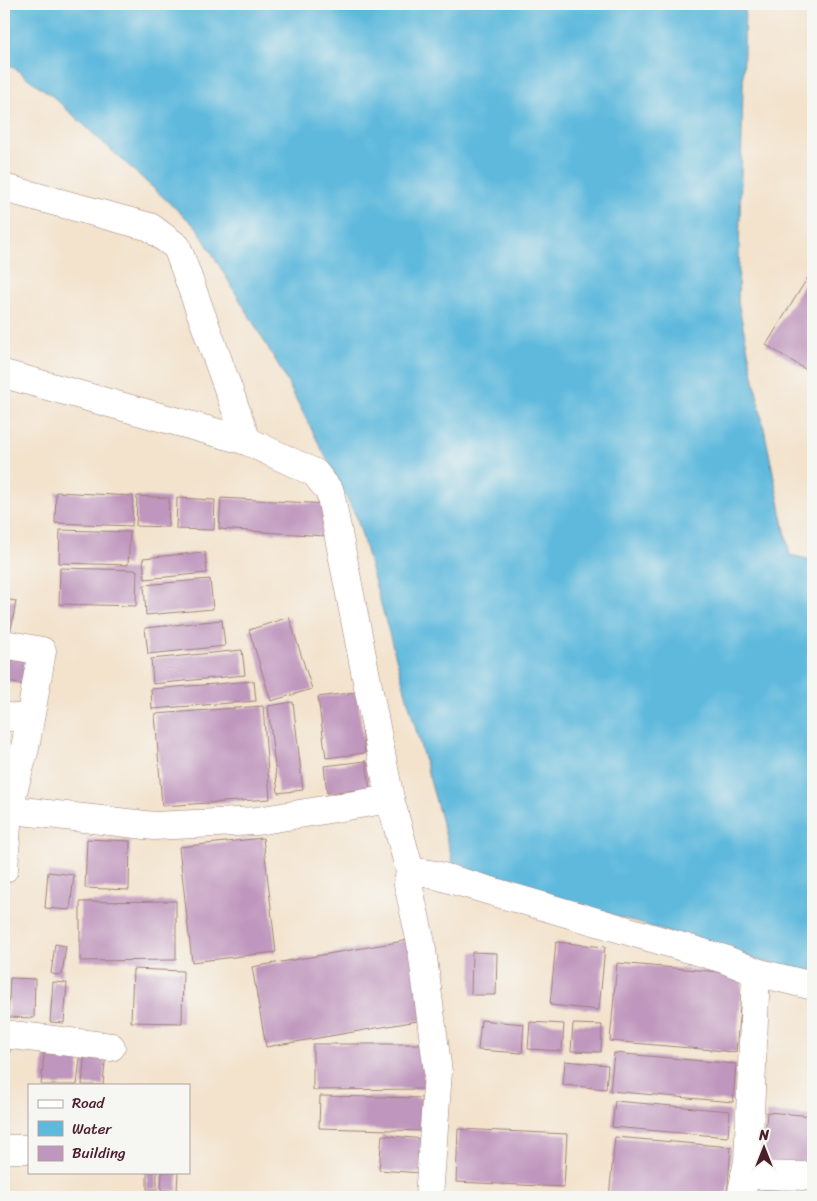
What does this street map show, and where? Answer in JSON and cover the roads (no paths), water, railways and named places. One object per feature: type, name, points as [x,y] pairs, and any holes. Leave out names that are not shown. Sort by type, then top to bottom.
[{"type":"street","points":[[4,188],[150,227],[177,248],[247,441]]},
{"type":"street","points":[[4,374],[247,441],[315,473],[330,492],[390,799],[410,871],[408,884],[421,943],[438,1072],[429,1197]]},
{"type":"street","points":[[4,644],[42,651],[16,718],[25,748],[6,809],[4,869]]},
{"type":"street","points":[[6,809],[154,826],[257,821],[390,799]]},
{"type":"street","points":[[410,871],[436,875],[706,953],[756,972],[813,986]]},
{"type":"street","points":[[756,972],[748,1161],[743,1186],[813,1176]]},
{"type":"street","points":[[4,1034],[111,1047]]},
{"type":"street","points":[[4,1149],[28,1150]]},
{"type":"water","points":[[4,4],[745,4],[738,302],[790,555],[813,560],[813,975],[790,970],[454,866],[357,518],[279,366],[197,228],[51,95],[4,61]]}]
